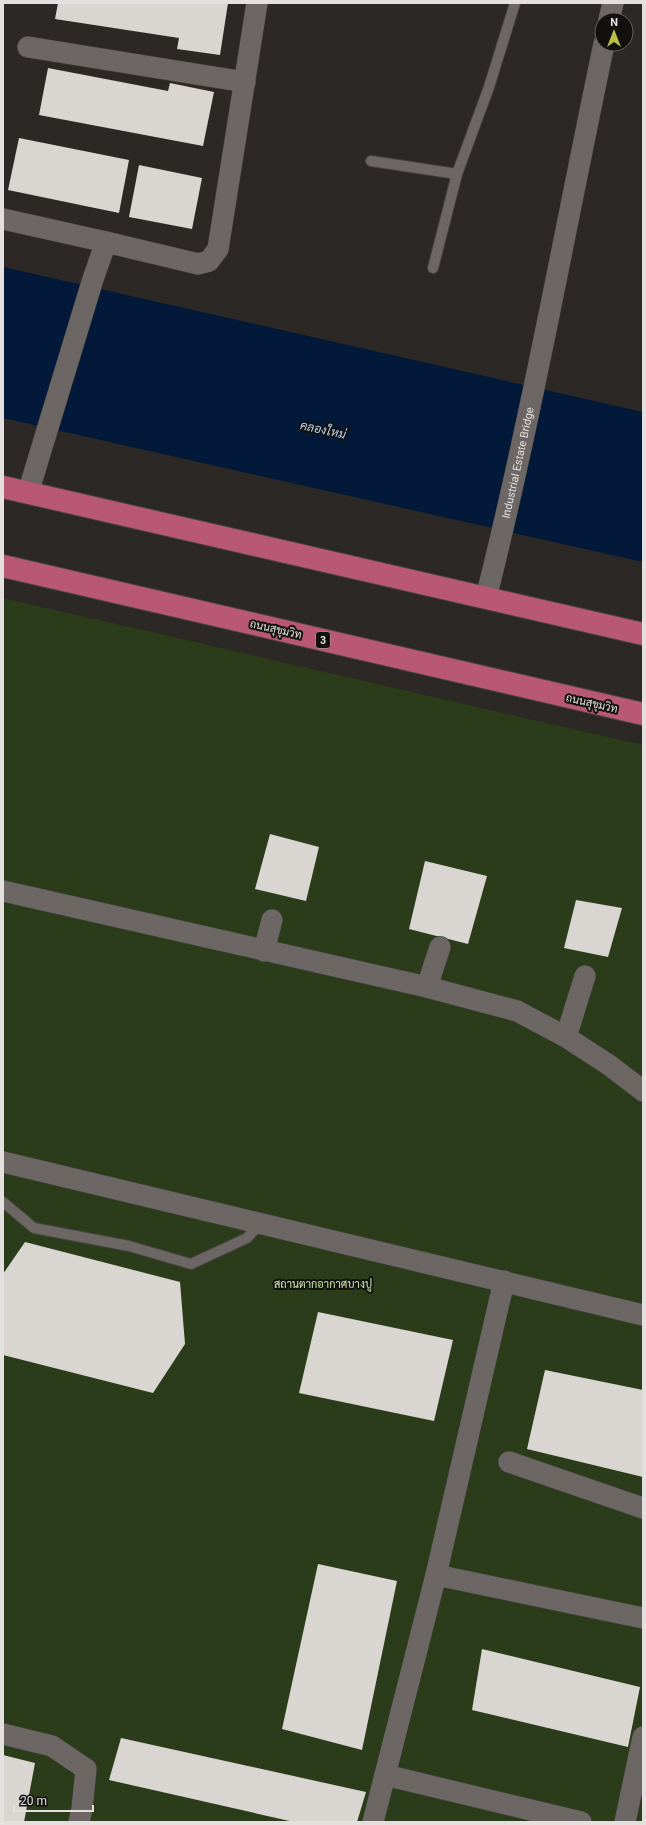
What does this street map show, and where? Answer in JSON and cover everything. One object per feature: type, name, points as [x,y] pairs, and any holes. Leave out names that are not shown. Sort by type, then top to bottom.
[{"type":"highway","points":[[3,487],[643,634]]},
{"type":"highway","name":"ถนนสุขุมวิท","points":[[3,566],[643,714]]},
{"type":"street","points":[[3,220],[106,242],[198,264],[208,261],[218,249],[258,3]]},
{"type":"street","points":[[28,47],[245,82]]},
{"type":"street","name":"Industrial Estate Bridge","points":[[486,598],[500,542],[602,52]]},
{"type":"street","points":[[28,493],[93,279],[106,242]]},
{"type":"street","points":[[3,891],[427,987],[517,1011],[566,1038],[609,1065],[643,1091]]},
{"type":"street","points":[[264,951],[272,920]]},
{"type":"street","points":[[427,987],[440,947]]},
{"type":"street","points":[[566,1038],[585,976]]},
{"type":"street","points":[[3,1162],[504,1280],[643,1315]]},
{"type":"street","points":[[373,1822],[436,1575],[504,1280]]},
{"type":"street","points":[[509,1462],[643,1508]]},
{"type":"street","points":[[436,1575],[643,1618]]},
{"type":"street","points":[[3,1734],[52,1746],[86,1769],[82,1809],[79,1822]]},
{"type":"street","points":[[625,1822],[643,1736]]},
{"type":"street","points":[[385,1775],[582,1822]]},
{"type":"lane","points":[[433,268],[457,174],[489,87],[515,3]]},
{"type":"lane","points":[[371,161],[457,174]]},
{"type":"lane","points":[[3,1202],[34,1228],[128,1246],[191,1264],[247,1238],[261,1223]]},
{"type":"green space","name":"สถานตากอากาศบางปู","points":[[3,598],[643,745],[643,1822],[3,1822]]},
{"type":"water","name":"คลองใหม่","points":[[3,267],[643,412],[643,562],[3,418]]},
{"type":"building","points":[[58,3],[228,3],[220,55],[177,49],[179,38],[55,19]]},
{"type":"building","points":[[48,68],[168,91],[170,83],[214,92],[203,146],[39,115]]},
{"type":"building","points":[[19,138],[129,160],[119,213],[8,190]]},
{"type":"building","points":[[139,165],[202,178],[192,229],[129,217]]},
{"type":"building","points":[[270,834],[319,847],[306,901],[255,889]]},
{"type":"building","points":[[425,861],[487,876],[468,944],[409,929]]},
{"type":"building","points":[[576,900],[622,908],[608,957],[564,948]]},
{"type":"building","points":[[25,1242],[180,1282],[185,1344],[153,1393],[3,1355],[3,1274]]},
{"type":"building","points":[[318,1312],[453,1340],[434,1421],[299,1393]]},
{"type":"building","points":[[545,1370],[643,1390],[643,1477],[527,1449]]},
{"type":"building","points":[[318,1564],[397,1581],[362,1750],[282,1729]]},
{"type":"building","points":[[482,1649],[640,1687],[628,1747],[472,1710]]},
{"type":"building","points":[[121,1738],[366,1792],[357,1822],[294,1822],[109,1780]]},
{"type":"building","points":[[3,1755],[35,1763],[24,1822],[3,1822]]}]
